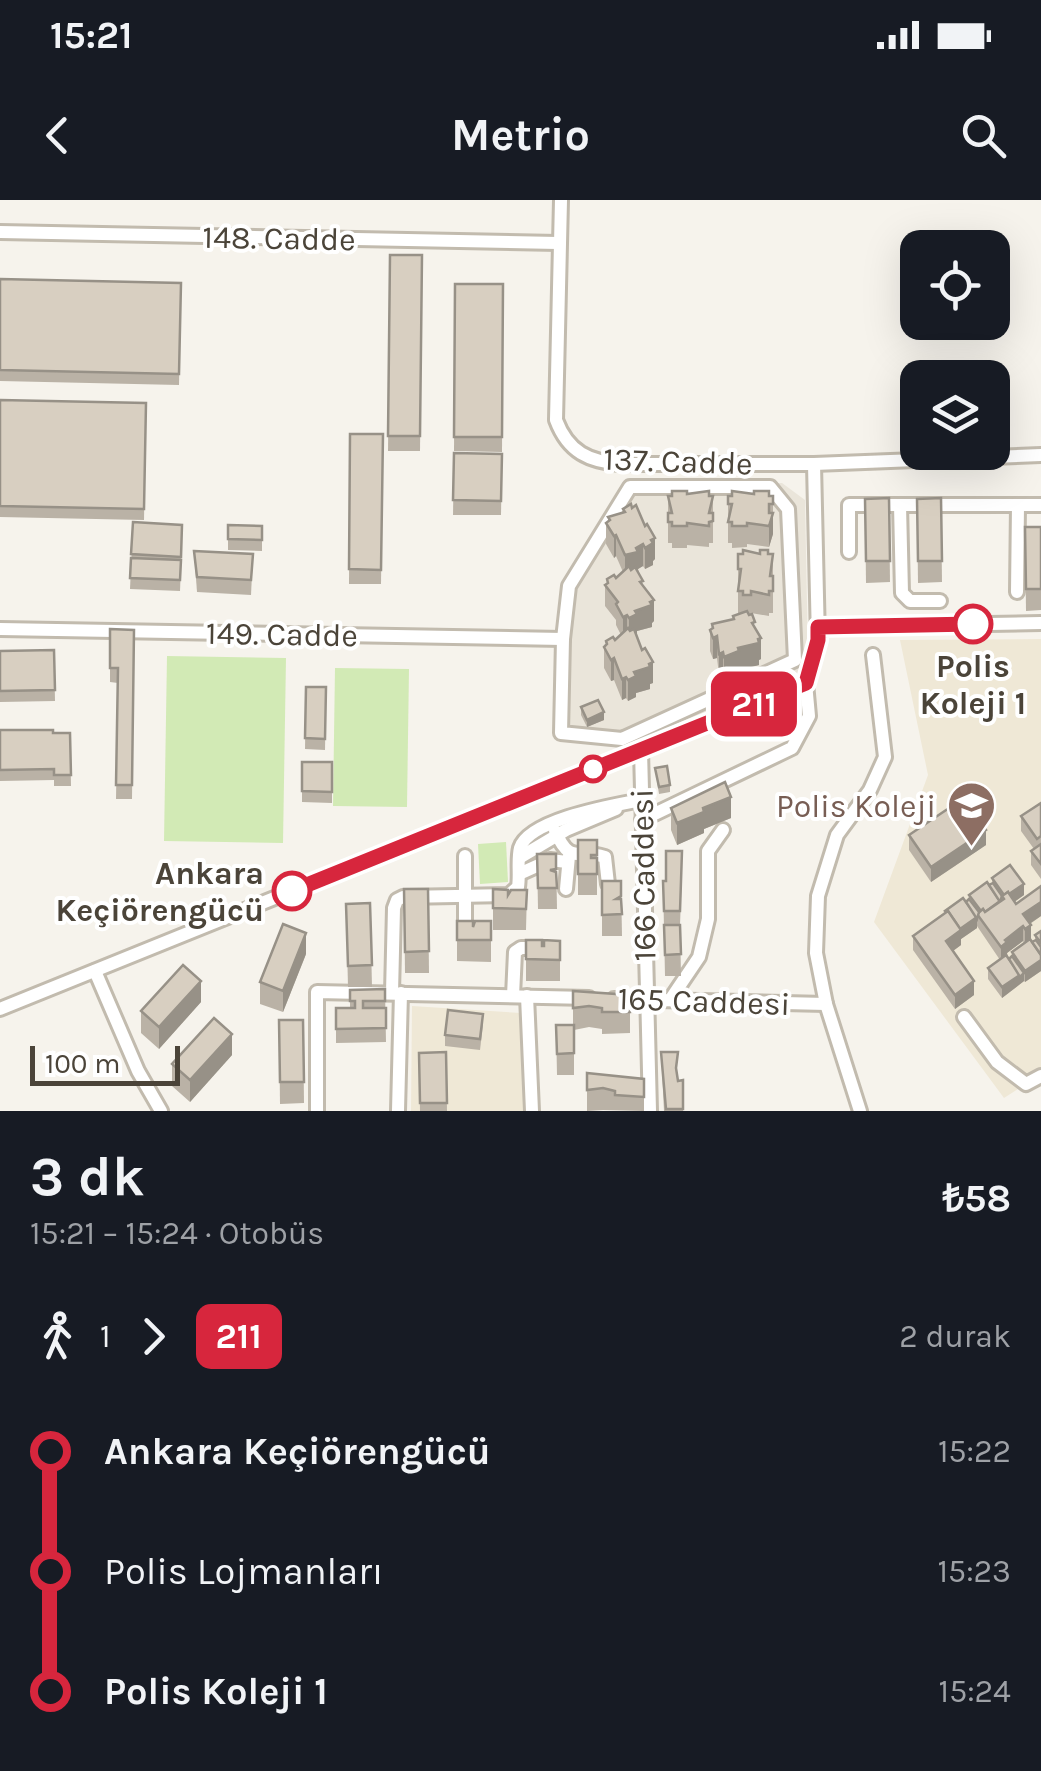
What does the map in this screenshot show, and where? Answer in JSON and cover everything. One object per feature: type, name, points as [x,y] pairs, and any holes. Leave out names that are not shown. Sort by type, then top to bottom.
[{"type":"street","name":"137. Cadde","points":[[560,200],[556,420],[563,439],[577,452],[597,462],[622,464],[814,464],[1041,455]]},
{"type":"street","name":"148. Cadde","points":[[0,232],[558,243]]},
{"type":"street","points":[[642,820],[792,748],[809,716],[806,683],[818,640],[814,464]]},
{"type":"street","points":[[630,487],[770,487],[788,509],[796,660],[622,738],[560,733],[569,586],[630,487]]},
{"type":"street","points":[[849,552],[848,505],[1041,505]]},
{"type":"street","points":[[900,505],[904,595],[910,601],[940,601]]},
{"type":"street","points":[[1018,505],[1018,592]]},
{"type":"street","points":[[788,509],[815,507]]},
{"type":"street","points":[[818,627],[1041,622]]},
{"type":"street","name":"149. Cadde","points":[[0,629],[564,639]]},
{"type":"street","points":[[860,1111],[826,1004],[816,952],[818,896],[837,835],[870,790],[884,757],[872,656]]},
{"type":"street","points":[[0,1010],[806,683]]},
{"type":"street","name":"166 Caddesi","points":[[641,750],[650,1111]]},
{"type":"street","points":[[398,1111],[396,900],[403,896],[509,895],[518,887],[520,848],[526,838],[555,829],[590,809],[642,800]]},
{"type":"street","points":[[555,829],[569,858],[566,889]]},
{"type":"street","points":[[670,1000],[700,957],[708,919],[708,851],[723,830]]},
{"type":"street","points":[[520,874],[550,860],[602,855],[607,864],[608,884]]},
{"type":"street","points":[[465,856],[465,927]]},
{"type":"street","points":[[532,1111],[517,950],[549,948]]},
{"type":"street","points":[[96,971],[138,1071],[161,1111]]},
{"type":"street","name":"165 Caddesi","points":[[317,1111],[317,992],[826,1004]]},
{"type":"street","points":[[964,1017],[998,1062],[1026,1084],[1041,1076]]},
{"type":"shaded area","points":[[782,483],[805,500],[808,655],[802,673],[645,739],[567,728],[565,585],[626,486]]},
{"type":"shaded area","name":"Polis Koleji","points":[[1041,639],[1041,1074],[1004,1098],[874,922],[928,775],[900,640]]},
{"type":"shaded area","points":[[412,1006],[521,1013],[525,1111],[411,1111]]},
{"type":"green space","points":[[167,656],[286,658],[283,843],[164,841]]},
{"type":"green space","points":[[335,668],[409,669],[407,807],[333,806]]},
{"type":"green space","points":[[506,842],[508,882],[480,884],[478,844]]},
{"type":"building","points":[[390,255],[422,255],[420,436],[388,436]]},
{"type":"building","points":[[0,279],[181,283],[179,374],[0,370]]},
{"type":"building","points":[[455,284],[503,284],[502,437],[454,437]]},
{"type":"building","points":[[0,400],[146,403],[144,509],[0,506]]},
{"type":"building","points":[[350,434],[383,434],[381,570],[349,569]]},
{"type":"building","points":[[454,453],[502,454],[501,501],[453,500]]},
{"type":"building","points":[[672,491],[709,491],[709,496],[713,496],[709,513],[713,513],[713,521],[709,526],[672,526],[668,522],[668,513],[672,513],[668,496],[672,496]]},
{"type":"building","points":[[732,491],[769,491],[773,504],[769,504],[769,513],[773,513],[769,526],[732,526],[728,522],[732,504],[728,504],[728,496],[732,496]]},
{"type":"building","points":[[889,498],[890,561],[866,561],[865,499]]},
{"type":"building","points":[[941,498],[942,561],[918,561],[917,499]]},
{"type":"building","points":[[631,504],[632,508],[636,505],[655,538],[645,548],[643,544],[636,548],[638,552],[625,555],[606,523],[608,517],[625,512],[623,509]]},
{"type":"building","points":[[133,522],[182,525],[181,557],[131,554]]},
{"type":"building","points":[[228,525],[262,526],[262,540],[228,539]]},
{"type":"building","points":[[1025,527],[1041,527],[1041,589],[1026,589]]},
{"type":"building","points":[[743,550],[760,554],[760,550],[768,550],[768,554],[773,554],[773,591],[769,595],[751,591],[751,595],[743,595],[743,591],[738,591],[738,554],[743,554]]},
{"type":"building","points":[[194,551],[253,554],[251,580],[197,577]]},
{"type":"building","points":[[131,558],[181,560],[180,580],[130,578]]},
{"type":"building","points":[[629,566],[631,570],[635,567],[643,581],[640,582],[654,600],[629,618],[623,617],[605,585],[607,579],[614,575],[616,578]]},
{"type":"building","points":[[747,611],[752,614],[752,623],[761,638],[759,643],[738,648],[739,651],[724,657],[723,652],[719,654],[717,636],[713,638],[710,630],[712,624]]},
{"type":"building","points":[[628,628],[634,629],[642,650],[645,648],[653,662],[628,680],[622,679],[614,658],[611,660],[604,647],[606,641],[613,637],[615,640]]},
{"type":"building","points":[[110,629],[134,630],[132,785],[116,785],[118,668],[110,668]]},
{"type":"building","points":[[54,650],[55,690],[0,691],[0,651]]},
{"type":"building","points":[[306,687],[326,687],[325,739],[305,738]]},
{"type":"building","points":[[598,700],[604,712],[587,720],[581,707]]},
{"type":"building","points":[[0,730],[70,733],[71,775],[54,775],[54,769],[0,770]]},
{"type":"building","points":[[302,762],[332,762],[332,792],[302,791]]},
{"type":"building","points":[[667,766],[670,785],[659,787],[655,768]]},
{"type":"building","points":[[725,782],[731,797],[677,823],[671,808]]},
{"type":"building","points":[[964,798],[986,830],[931,867],[909,835]]},
{"type":"building","points":[[1041,803],[1041,836],[1037,839],[1021,816]]},
{"type":"building","points":[[578,840],[597,840],[597,855],[591,858],[597,858],[597,874],[578,874]]},
{"type":"building","points":[[1041,844],[1041,864],[1031,851]]},
{"type":"building","points":[[666,851],[682,851],[680,911],[664,911]]},
{"type":"building","points":[[537,854],[556,854],[556,869],[550,870],[556,872],[557,888],[538,888]]},
{"type":"building","points":[[1010,865],[1024,884],[1004,895],[992,878]]},
{"type":"building","points":[[602,881],[621,881],[621,896],[616,899],[621,899],[622,914],[602,915]]},
{"type":"building","points":[[987,882],[1000,901],[985,912],[969,895]]},
{"type":"building","points":[[993,883],[1002,896],[1000,902],[989,885]]},
{"type":"building","points":[[1041,886],[1041,902],[1023,914],[1031,925],[1025,929],[1023,926],[1001,947],[977,914],[1004,899],[1002,896],[1008,892],[1016,904]]},
{"type":"building","points":[[404,889],[428,889],[429,951],[405,952]]},
{"type":"building","points":[[493,889],[508,890],[508,895],[511,890],[527,890],[526,909],[493,908]]},
{"type":"building","points":[[963,898],[977,917],[960,929],[945,911]]},
{"type":"building","points":[[969,899],[979,912],[977,919],[966,902]]},
{"type":"building","points":[[370,903],[372,965],[348,966],[346,904]]},
{"type":"building","points":[[948,911],[961,930],[946,941],[974,981],[955,995],[913,936]]},
{"type":"building","points":[[457,921],[473,921],[473,927],[475,921],[491,921],[491,940],[457,940]]},
{"type":"building","points":[[283,924],[306,933],[283,991],[260,982]]},
{"type":"building","points":[[664,925],[680,925],[681,954],[665,955]]},
{"type":"building","points":[[1030,939],[1041,960],[1025,971],[1012,952]]},
{"type":"building","points":[[526,940],[542,940],[542,946],[544,940],[560,941],[560,960],[526,959]]},
{"type":"building","points":[[1006,955],[1020,975],[1002,987],[988,968]]},
{"type":"building","points":[[1012,956],[1024,973],[1020,977],[1009,959]]},
{"type":"building","points":[[183,965],[201,981],[159,1027],[141,1011]]},
{"type":"building","points":[[385,989],[385,1001],[363,1001],[363,1008],[386,1008],[386,1028],[336,1029],[336,1008],[355,1008],[350,990]]},
{"type":"building","points":[[573,991],[630,995],[630,1012],[602,1012],[602,1008],[589,1006],[573,1008]]},
{"type":"building","points":[[448,1010],[483,1014],[480,1039],[445,1035]]},
{"type":"building","points":[[214,1018],[232,1034],[190,1080],[172,1064]]},
{"type":"building","points":[[279,1020],[303,1020],[304,1082],[280,1082]]},
{"type":"building","points":[[556,1025],[574,1025],[574,1053],[557,1054]]},
{"type":"building","points":[[446,1052],[447,1103],[420,1103],[419,1053]]},
{"type":"building","points":[[661,1052],[678,1052],[676,1068],[678,1081],[683,1080],[683,1109],[666,1109]]},
{"type":"building","points":[[587,1073],[644,1079],[644,1097],[615,1095],[615,1091],[603,1088],[587,1090]]},
{"type":"bus line","name":"211","points":[[292,891],[806,683],[818,627],[973,624]]},
{"type":"place","name":"Polis Koleji 1","points":[[973,624]]},
{"type":"place","name":"Polis Koleji","points":[[971,848]]},
{"type":"place","name":"Ankara Keçiörengücü","points":[[292,891]]}]
